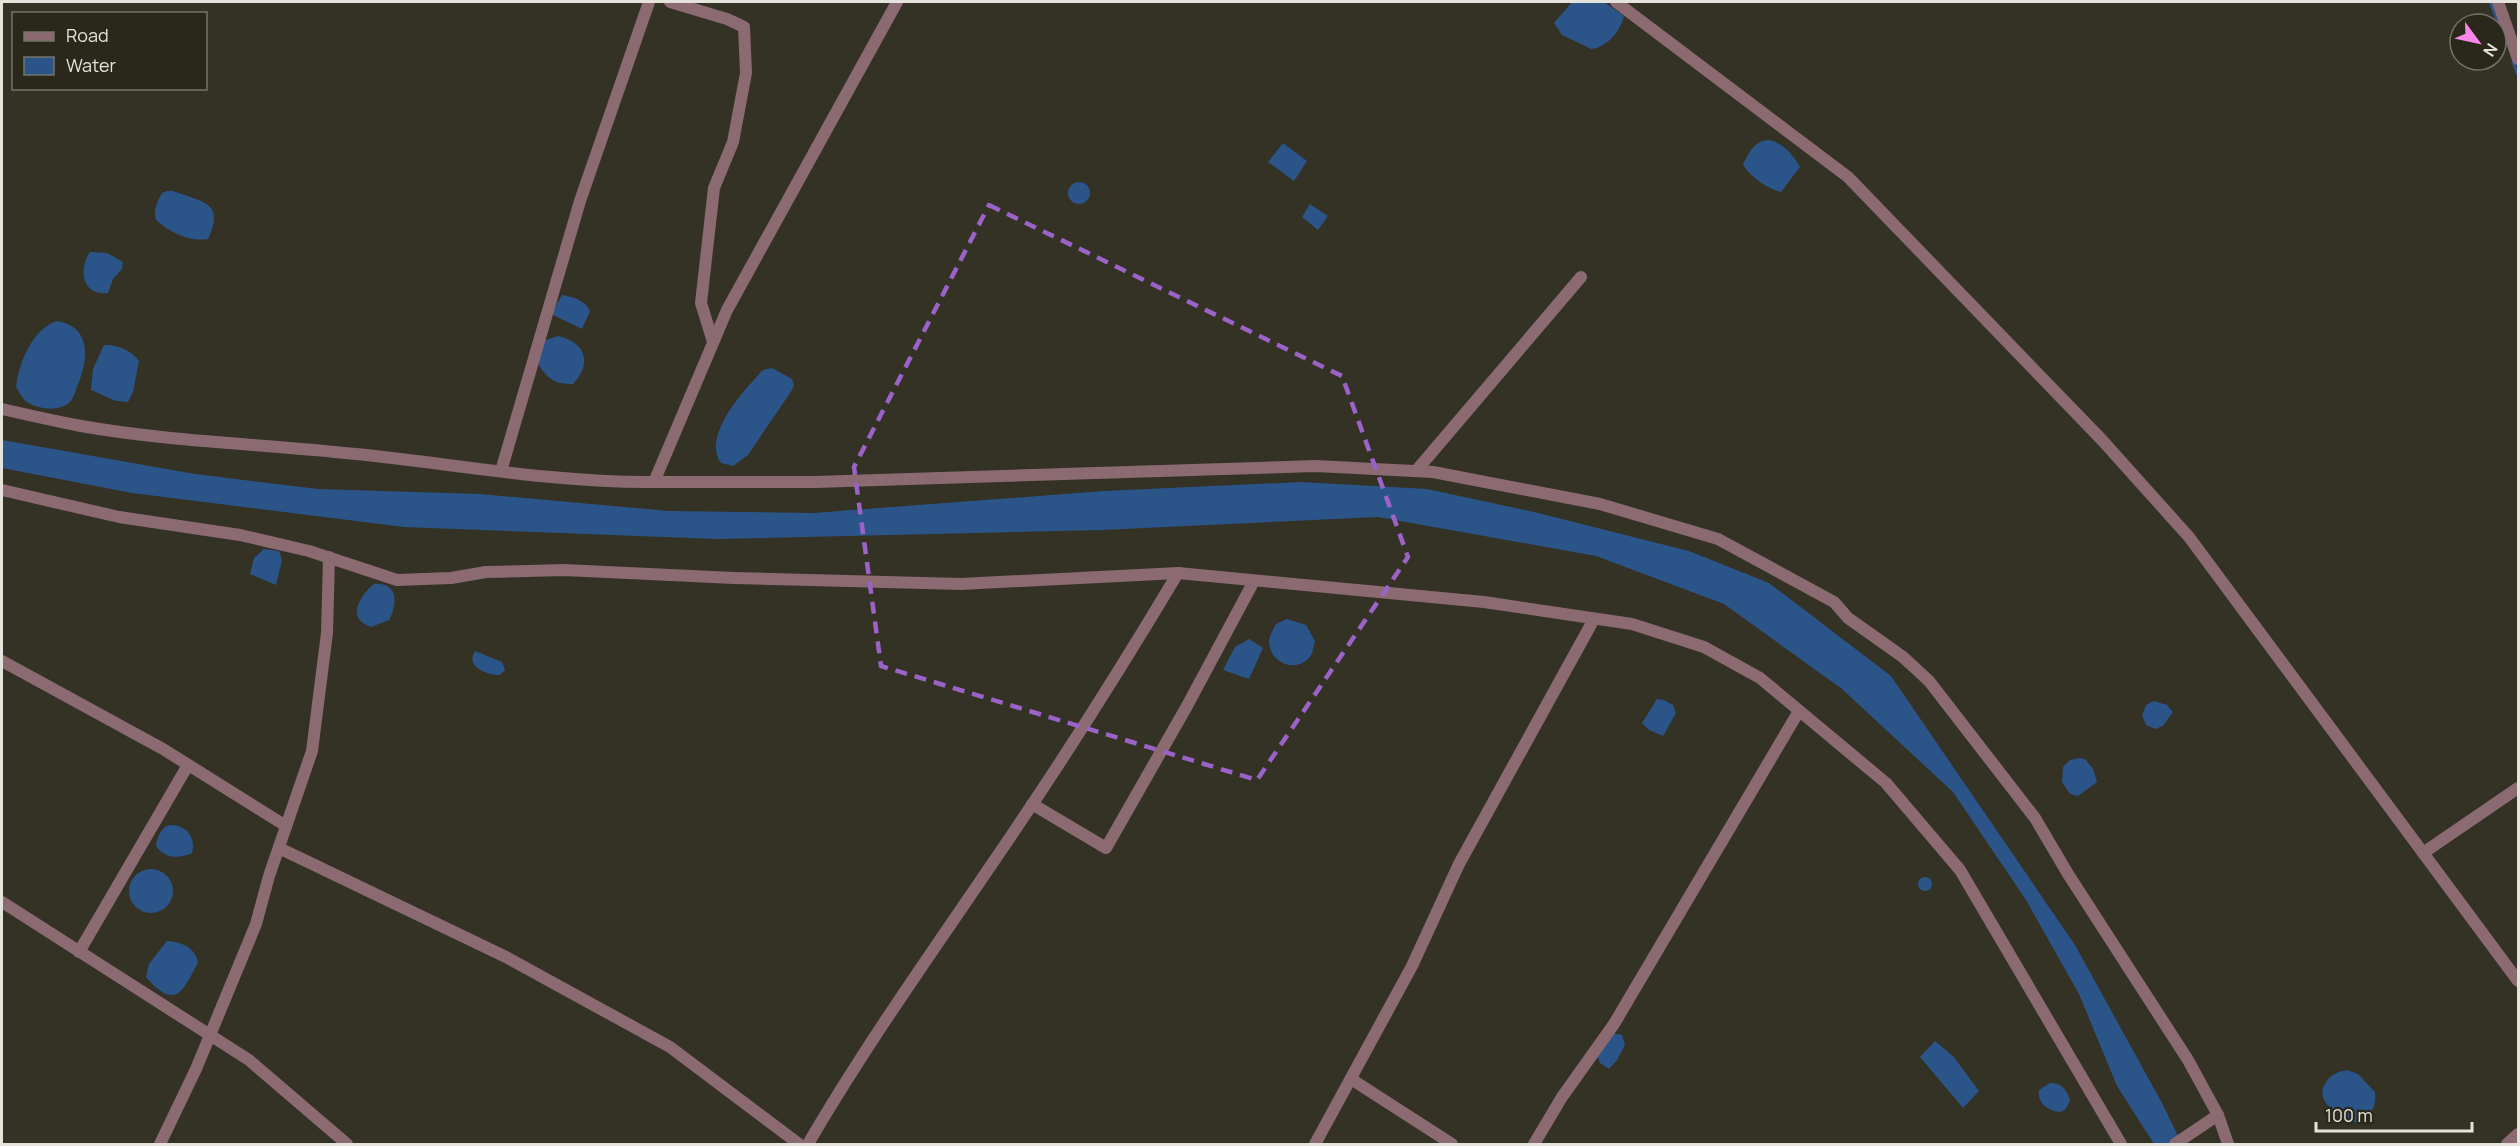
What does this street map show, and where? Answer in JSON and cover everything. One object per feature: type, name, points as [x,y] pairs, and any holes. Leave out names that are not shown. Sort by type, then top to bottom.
[{"type":"street","points":[[501,471],[580,201],[650,2]]},
{"type":"street","points":[[670,2],[726,19],[744,27],[746,73],[733,142],[714,188],[701,303],[713,342]]},
{"type":"street","points":[[654,482],[727,310],[897,2]]},
{"type":"street","points":[[1616,2],[1848,177],[2102,440],[2189,537],[2518,981]]},
{"type":"street","points":[[2498,2],[2518,59]]},
{"type":"street","points":[[1416,471],[1581,277]]},
{"type":"street","points":[[2,409],[83,426],[501,471],[627,482],[816,482],[1316,466],[1433,472],[1600,504],[1718,539],[1834,602],[1848,618],[1903,657],[1929,681],[2035,818],[2068,874],[2188,1060],[2218,1116],[2228,1144]]},
{"type":"street","points":[[2,490],[118,517],[240,535],[329,558],[397,580],[451,578],[486,572],[564,570],[734,578],[961,584],[1178,573],[1484,602],[1632,624],[1704,647],[1760,678],[1886,783],[1960,870],[2121,1144]]},
{"type":"street","points":[[160,1144],[210,1035],[255,924],[312,751],[327,633],[329,558]]},
{"type":"street","points":[[808,1144],[850,1072],[1032,804],[1128,656],[1178,573]]},
{"type":"street","points":[[1032,804],[1106,848],[1187,706],[1254,580]]},
{"type":"street","points":[[1315,1144],[1413,966],[1459,864],[1594,619]]},
{"type":"street","points":[[2,661],[188,765],[286,826]]},
{"type":"street","points":[[1534,1144],[1562,1097],[1614,1024],[1799,711]]},
{"type":"street","points":[[79,952],[188,765]]},
{"type":"street","points":[[2423,853],[2518,788]]},
{"type":"street","points":[[279,848],[506,957],[670,1047],[799,1144]]},
{"type":"street","points":[[2,902],[249,1060],[347,1144]]},
{"type":"street","points":[[1351,1079],[1452,1144]]},
{"type":"street","points":[[2175,1144],[2218,1116]]},
{"type":"street","points":[[2507,1144],[2518,1134]]},
{"type":"highlighted area","points":[[989,205],[1342,376],[1408,557],[1257,780],[881,666],[854,467]]},
{"type":"water","points":[[1572,2],[1604,2],[1624,16],[1622,22],[1607,42],[1591,49],[1562,35],[1554,23]]},
{"type":"water","points":[[1769,140],[1787,150],[1800,167],[1781,192],[1760,182],[1743,165],[1759,142]]},
{"type":"water","points":[[1283,143],[1307,161],[1294,181],[1268,162]]},
{"type":"water","points":[[1079,182],[1087,185],[1090,193],[1087,201],[1079,204],[1071,201],[1068,193],[1071,185]]},
{"type":"water","points":[[173,191],[208,205],[214,217],[208,239],[194,239],[180,235],[156,220],[157,203],[162,193]]},
{"type":"water","points":[[1310,204],[1328,216],[1318,230],[1302,217]]},
{"type":"water","points":[[90,252],[107,253],[123,262],[122,269],[113,279],[108,293],[93,290],[85,280],[84,266]]},
{"type":"water","points":[[562,295],[578,300],[588,307],[590,311],[582,329],[551,314]]},
{"type":"water","points":[[57,321],[68,324],[81,335],[85,361],[71,401],[62,407],[44,408],[27,402],[16,387],[28,348],[40,331]]},
{"type":"water","points":[[558,336],[575,343],[583,354],[583,368],[573,384],[552,380],[538,364],[543,341]]},
{"type":"water","points":[[104,345],[124,349],[139,361],[133,392],[128,402],[116,401],[91,390],[93,369]]},
{"type":"water","points":[[772,368],[792,379],[794,385],[792,390],[748,455],[733,466],[721,463],[716,452],[716,440],[720,427],[746,389],[763,370]]},
{"type":"water","points":[[2,440],[195,474],[318,489],[479,494],[669,511],[813,513],[1104,491],[1301,482],[1427,489],[1534,512],[1689,551],[1769,583],[1891,676],[2075,945],[2162,1103],[2182,1144],[2154,1144],[2117,1086],[2079,994],[2026,900],[1953,792],[1842,689],[1724,604],[1596,556],[1378,517],[1102,530],[717,539],[404,527],[132,493],[2,468]]},
{"type":"water","points":[[264,549],[279,551],[282,560],[276,585],[250,574],[254,558]]},
{"type":"water","points":[[374,584],[382,584],[392,590],[395,601],[389,620],[371,627],[359,619],[357,613],[360,601]]},
{"type":"water","points":[[1287,619],[1306,625],[1315,641],[1310,657],[1296,665],[1289,665],[1278,660],[1270,649],[1270,635],[1276,624]]},
{"type":"water","points":[[1249,639],[1263,648],[1249,679],[1223,670],[1235,647]]},
{"type":"water","points":[[475,651],[502,662],[505,670],[500,675],[489,674],[479,669],[473,662]]},
{"type":"water","points":[[1657,699],[1673,705],[1676,713],[1663,736],[1649,730],[1642,723]]},
{"type":"water","points":[[2154,701],[2167,705],[2173,712],[2163,726],[2155,729],[2146,725],[2142,715],[2146,705]]},
{"type":"water","points":[[2085,759],[2093,769],[2097,782],[2078,796],[2070,794],[2062,782],[2063,767],[2070,760]]},
{"type":"water","points":[[170,825],[181,827],[189,833],[193,842],[192,853],[172,857],[156,846],[160,833]]},
{"type":"water","points":[[151,869],[167,875],[173,891],[167,907],[151,913],[135,907],[129,891],[135,875]]},
{"type":"water","points":[[1922,877],[1928,877],[1932,884],[1928,891],[1922,891],[1918,887],[1918,881]]},
{"type":"water","points":[[167,941],[187,946],[194,953],[198,962],[183,989],[171,995],[164,993],[146,977],[149,964]]},
{"type":"water","points":[[1613,1033],[1622,1035],[1625,1045],[1609,1069],[1600,1063],[1597,1055]]},
{"type":"water","points":[[1935,1041],[1953,1056],[1979,1091],[1963,1108],[1920,1057]]},
{"type":"water","points":[[2347,1070],[2358,1074],[2375,1092],[2372,1110],[2357,1123],[2330,1108],[2323,1096],[2328,1079]]},
{"type":"water","points":[[2050,1083],[2063,1087],[2070,1100],[2066,1109],[2060,1112],[2051,1110],[2040,1099],[2039,1090]]},
{"type":"waterway","points":[[2490,2],[2494,12]]},
{"type":"waterway","points":[[2513,62],[2518,75]]}]
